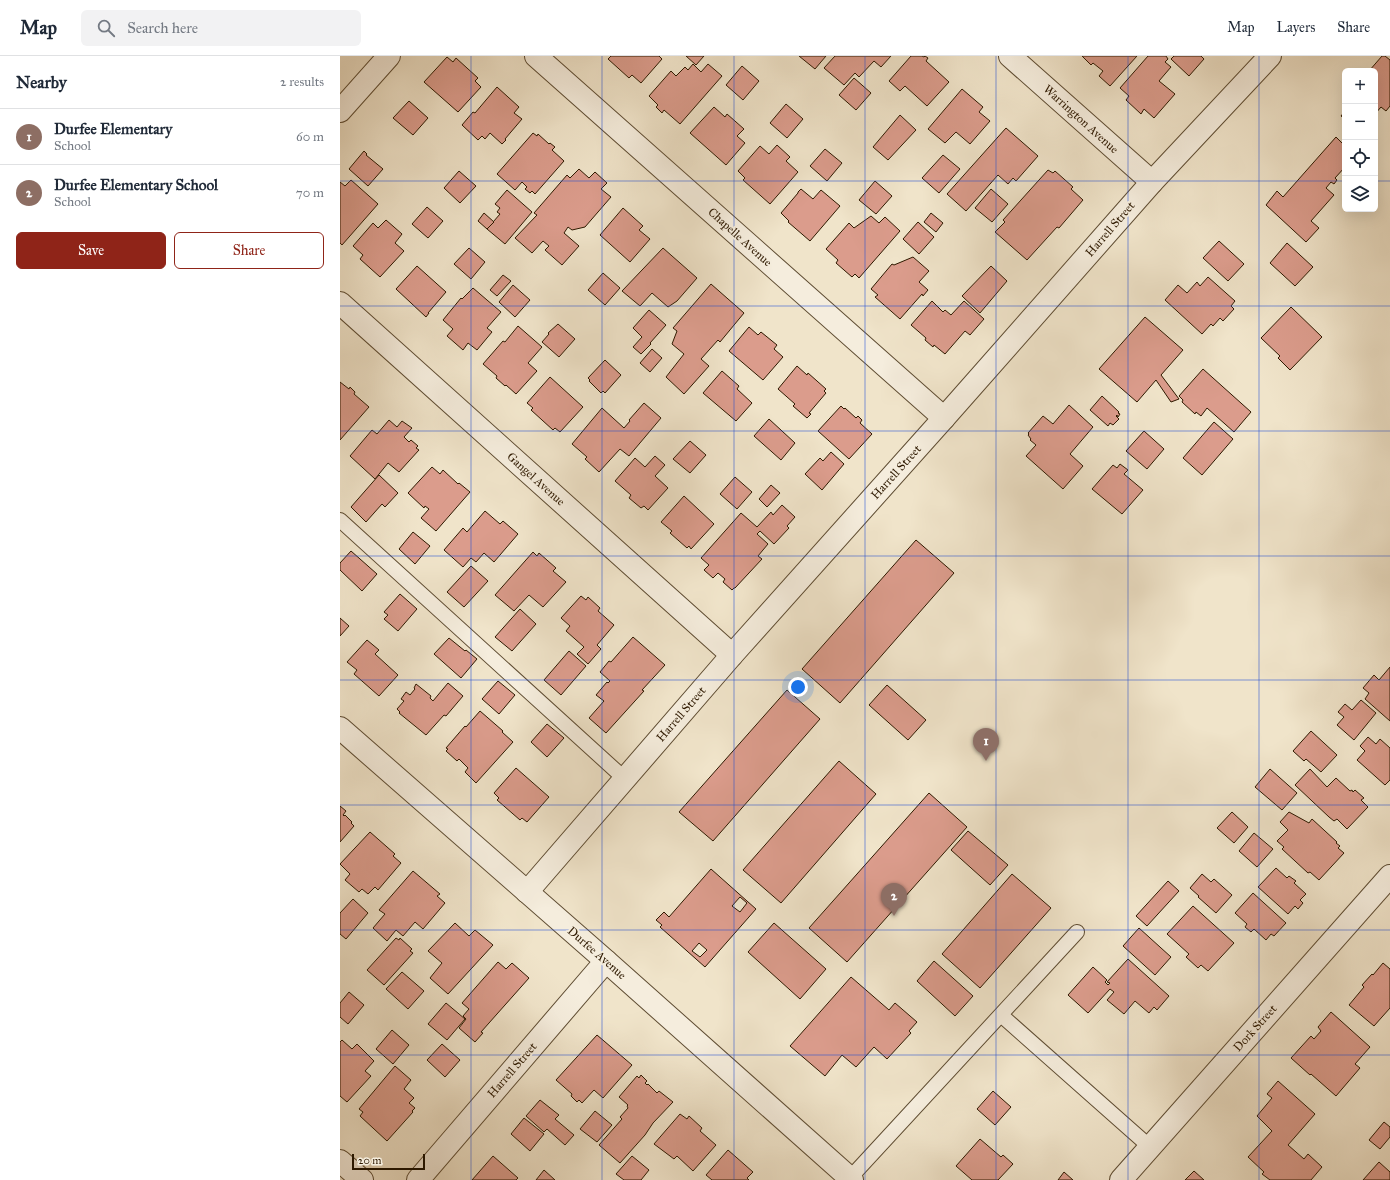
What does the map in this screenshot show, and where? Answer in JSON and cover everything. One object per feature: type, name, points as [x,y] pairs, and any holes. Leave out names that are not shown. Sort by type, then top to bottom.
[{"type":"street","points":[[340,111],[389,56]]},
{"type":"street","name":"Chapelle Avenue","points":[[536,56],[944,418]]},
{"type":"street","name":"Warrington Avenue","points":[[1010,56],[1152,182]]},
{"type":"street","name":"Harrell Street","points":[[527,892],[732,655],[1152,182],[1270,56]]},
{"type":"street","name":"Gangel Avenue","points":[[340,303],[732,655]]},
{"type":"street","name":"Durfee Avenue","points":[[340,728],[606,961],[851,1179]]},
{"type":"street","name":"Dork Street","points":[[1121,1180],[1390,876]]},
{"type":"street","name":"Harrell Street","points":[[418,1180],[606,961]]},
{"type":"street","points":[[340,1161],[362,1180]]},
{"type":"lane","points":[[340,520],[625,779]]},
{"type":"lane","points":[[851,1179],[1077,932]]},
{"type":"lane","points":[[1001,1015],[1150,1147]]},
{"type":"building","points":[[611,56],[659,56],[662,59],[641,83],[632,75],[629,78],[608,59]]},
{"type":"building","points":[[686,56],[704,56],[696,65]]},
{"type":"building","points":[[799,56],[826,56],[815,69]]},
{"type":"building","points":[[835,56],[891,56],[881,67],[874,61],[859,77],[855,73],[844,85],[824,68]]},
{"type":"building","points":[[911,56],[925,56],[928,58],[926,61],[949,82],[927,106],[905,86],[900,91],[889,81]]},
{"type":"building","points":[[1082,56],[1137,56],[1110,86],[1099,76],[1103,71],[1093,63],[1091,65]]},
{"type":"building","points":[[1148,56],[1166,56],[1168,59],[1165,62],[1171,67],[1159,81],[1175,94],[1154,118],[1144,109],[1141,114],[1126,100],[1129,96],[1120,88]]},
{"type":"building","points":[[1174,56],[1201,56],[1204,59],[1189,76],[1171,59]]},
{"type":"building","points":[[1382,56],[1385,56],[1390,60],[1390,106],[1386,111],[1381,107],[1378,110],[1378,68],[1372,68]]},
{"type":"building","points":[[447,57],[453,62],[456,58],[478,78],[475,81],[481,87],[458,112],[424,82]]},
{"type":"building","points":[[693,64],[701,72],[708,64],[722,76],[680,124],[664,110],[662,113],[656,107],[658,105],[649,96],[671,71],[676,76],[685,67],[688,70]]},
{"type":"building","points":[[742,66],[759,81],[743,100],[726,85]]},
{"type":"building","points":[[854,78],[871,93],[856,110],[839,95]]},
{"type":"building","points":[[497,87],[519,107],[514,113],[522,119],[502,144],[490,133],[485,139],[482,136],[478,140],[462,125],[473,112],[475,113]]},
{"type":"building","points":[[962,89],[983,107],[979,112],[990,121],[970,144],[956,132],[945,143],[928,129]]},
{"type":"building","points":[[409,101],[428,118],[413,135],[393,118]]},
{"type":"building","points":[[786,104],[803,119],[787,138],[770,123]]},
{"type":"building","points":[[714,107],[725,117],[727,114],[744,129],[737,136],[745,143],[726,165],[690,133]]},
{"type":"building","points":[[900,115],[916,130],[888,160],[873,147]]},
{"type":"building","points":[[1006,128],[1038,156],[1016,181],[1013,178],[1008,184],[998,175],[966,211],[947,194]]},
{"type":"building","points":[[533,133],[537,136],[538,134],[549,144],[550,143],[555,147],[552,150],[564,161],[535,194],[532,191],[530,193],[525,189],[527,187],[522,182],[515,190],[497,174]]},
{"type":"building","points":[[1336,137],[1342,143],[1342,170],[1335,178],[1337,180],[1334,184],[1331,182],[1326,188],[1334,195],[1311,221],[1319,228],[1306,242],[1266,205],[1277,191],[1283,197]]},
{"type":"building","points":[[777,145],[790,157],[786,161],[798,172],[770,204],[743,180],[745,178],[738,171],[760,146],[769,154]]},
{"type":"building","points":[[825,149],[842,163],[827,181],[810,166]]},
{"type":"building","points":[[364,151],[367,154],[366,155],[383,169],[368,186],[349,169]]},
{"type":"building","points":[[943,155],[960,169],[939,193],[922,178]]},
{"type":"building","points":[[579,169],[589,178],[595,172],[607,183],[601,189],[611,197],[585,227],[572,230],[568,227],[564,233],[579,246],[562,265],[545,250],[549,246],[543,241],[532,253],[515,238],[537,215],[534,213],[567,175],[570,178]]},
{"type":"building","points":[[1048,170],[1053,173],[1055,171],[1073,187],[1071,189],[1083,200],[1059,228],[1057,227],[1027,260],[995,232],[1005,222],[1003,220]]},
{"type":"building","points":[[459,171],[476,186],[460,203],[444,188]]},
{"type":"building","points":[[351,180],[378,204],[342,245],[340,243],[340,182],[345,186]]},
{"type":"building","points":[[875,181],[892,196],[876,214],[859,200]]},
{"type":"building","points":[[801,189],[813,199],[821,190],[840,206],[810,241],[788,222],[789,221],[781,213]]},
{"type":"building","points":[[991,189],[1008,204],[992,222],[975,208]]},
{"type":"building","points":[[507,190],[532,212],[505,244],[487,229],[500,214],[497,212],[500,208],[495,204]]},
{"type":"building","points":[[427,207],[443,221],[428,238],[412,224]]},
{"type":"building","points":[[623,208],[643,226],[639,230],[650,239],[630,262],[600,235]]},
{"type":"building","points":[[484,213],[494,222],[487,229],[478,221]]},
{"type":"building","points":[[931,213],[943,223],[936,232],[924,222]]},
{"type":"building","points":[[871,216],[879,223],[885,217],[900,231],[859,278],[855,274],[852,277],[836,263],[838,260],[826,249],[849,223],[854,228]]},
{"type":"building","points":[[386,220],[402,234],[395,243],[404,251],[380,277],[360,259],[363,255],[353,246],[373,223],[378,228]]},
{"type":"building","points":[[918,222],[934,237],[919,254],[903,239]]},
{"type":"building","points":[[1219,241],[1244,264],[1228,281],[1203,258]]},
{"type":"building","points":[[1287,243],[1313,267],[1295,286],[1270,263]]},
{"type":"building","points":[[469,248],[485,262],[471,279],[454,264]]},
{"type":"building","points":[[663,248],[697,278],[677,301],[668,307],[652,293],[640,306],[622,291]]},
{"type":"building","points":[[913,257],[929,271],[919,282],[928,290],[923,296],[922,294],[900,319],[875,297],[878,295],[871,289],[892,264],[894,265]]},
{"type":"building","points":[[417,266],[446,292],[426,317],[396,289]]},
{"type":"building","points":[[991,266],[1007,281],[980,313],[962,296]]},
{"type":"building","points":[[603,273],[620,288],[605,305],[588,290]]},
{"type":"building","points":[[503,275],[511,281],[497,296],[490,290]]},
{"type":"building","points":[[1208,277],[1235,301],[1231,306],[1234,309],[1223,321],[1220,318],[1213,326],[1211,324],[1202,334],[1165,300],[1178,285],[1187,293],[1197,282],[1200,286]]},
{"type":"building","points":[[711,284],[744,313],[720,342],[718,340],[701,359],[709,366],[684,394],[666,377],[684,354],[672,344],[677,331],[673,328]]},
{"type":"building","points":[[513,285],[530,300],[515,317],[499,302]]},
{"type":"building","points":[[473,288],[501,312],[487,328],[492,332],[477,350],[468,343],[463,350],[447,336],[453,329],[443,320],[461,298],[462,299]]},
{"type":"building","points":[[932,301],[943,312],[945,310],[951,315],[964,301],[984,319],[970,335],[965,331],[945,354],[934,345],[933,347],[925,340],[926,338],[911,325]]},
{"type":"building","points":[[1291,307],[1322,337],[1290,370],[1278,358],[1280,356],[1261,338]]},
{"type":"building","points":[[649,310],[666,325],[641,354],[633,347],[642,337],[633,328]]},
{"type":"building","points":[[1145,317],[1183,350],[1161,375],[1179,399],[1171,402],[1156,380],[1137,402],[1099,369]]},
{"type":"building","points":[[558,324],[575,339],[559,357],[542,342],[549,334],[548,333]]},
{"type":"building","points":[[518,326],[542,347],[528,363],[537,371],[516,394],[496,378],[497,376],[483,364],[503,341],[505,342]]},
{"type":"building","points":[[749,327],[758,335],[761,332],[777,345],[774,349],[783,357],[763,380],[729,351]]},
{"type":"building","points":[[652,349],[662,358],[650,372],[640,363]]},
{"type":"building","points":[[605,360],[621,375],[605,393],[603,391],[601,393],[589,381],[590,380],[588,378]]},
{"type":"building","points":[[797,366],[807,375],[808,373],[826,389],[824,391],[826,393],[809,413],[811,414],[807,418],[793,406],[795,404],[778,389]]},
{"type":"building","points":[[1203,369],[1251,412],[1234,432],[1207,408],[1201,416],[1196,412],[1195,414],[1182,402],[1183,400],[1179,396]]},
{"type":"building","points":[[722,371],[739,386],[737,389],[752,403],[736,421],[703,393]]},
{"type":"building","points":[[550,377],[583,407],[560,432],[555,428],[553,430],[531,410],[533,408],[527,403]]},
{"type":"building","points":[[340,382],[349,389],[350,387],[355,392],[354,394],[369,407],[340,440]]},
{"type":"building","points":[[1102,396],[1120,414],[1118,417],[1117,415],[1116,416],[1119,419],[1113,425],[1110,423],[1108,426],[1090,410]]},
{"type":"building","points":[[644,403],[661,418],[629,456],[620,449],[599,472],[585,459],[587,457],[572,444],[602,408],[624,428]]},
{"type":"building","points":[[1069,405],[1093,427],[1070,454],[1083,466],[1063,489],[1026,456],[1036,445],[1030,440],[1031,439],[1028,433],[1043,416],[1053,424]]},
{"type":"building","points":[[841,406],[856,418],[858,416],[862,420],[860,423],[872,434],[849,459],[818,431]]},
{"type":"building","points":[[769,419],[795,443],[781,460],[754,436]]},
{"type":"building","points":[[389,420],[397,427],[402,421],[412,428],[404,437],[409,442],[411,440],[418,446],[416,448],[419,450],[399,472],[388,463],[375,479],[350,456],[372,430],[377,434]]},
{"type":"building","points":[[1214,422],[1233,439],[1202,475],[1183,458]]},
{"type":"building","points":[[1144,431],[1164,449],[1147,469],[1126,451]]},
{"type":"building","points":[[690,441],[706,455],[690,473],[673,459]]},
{"type":"building","points":[[831,452],[844,464],[822,490],[805,474],[820,458],[823,461]]},
{"type":"building","points":[[655,456],[665,465],[655,476],[668,488],[648,510],[644,506],[641,508],[629,498],[631,495],[615,481],[635,458],[645,467]]},
{"type":"building","points":[[1120,464],[1128,470],[1124,474],[1143,490],[1122,514],[1092,489],[1113,465],[1117,468]]},
{"type":"building","points":[[432,467],[440,474],[443,470],[458,484],[459,483],[470,492],[436,531],[421,518],[429,509],[425,506],[424,508],[408,493]]},
{"type":"building","points":[[379,475],[398,493],[385,507],[382,504],[366,522],[351,507]]},
{"type":"building","points":[[735,477],[752,492],[737,509],[720,494]]},
{"type":"building","points":[[771,485],[780,493],[767,507],[759,499]]},
{"type":"building","points":[[684,496],[714,524],[691,549],[689,546],[687,548],[670,533],[672,531],[661,522]]},
{"type":"building","points":[[782,505],[795,517],[787,526],[789,528],[774,544],[760,531],[757,534],[768,544],[758,556],[762,559],[735,588],[732,590],[723,582],[725,579],[718,573],[713,578],[704,570],[709,565],[701,558],[741,513],[757,527],[771,512],[773,515]]},
{"type":"building","points":[[485,511],[500,524],[503,521],[518,534],[494,562],[484,553],[476,562],[471,558],[463,567],[444,550],[463,528],[467,532]]},
{"type":"building","points":[[413,532],[430,546],[415,564],[399,549]]},
{"type":"building","points":[[916,540],[954,573],[840,703],[802,669]]},
{"type":"building","points":[[351,551],[377,574],[362,591],[340,570],[340,563]]},
{"type":"building","points":[[533,552],[537,556],[539,553],[556,568],[553,571],[566,582],[543,607],[529,595],[514,611],[495,595]]},
{"type":"building","points":[[471,566],[488,581],[464,607],[447,592]]},
{"type":"building","points":[[400,594],[417,609],[398,631],[384,619],[388,615],[384,612]]},
{"type":"building","points":[[581,596],[586,600],[588,597],[600,608],[598,611],[614,625],[597,645],[601,649],[588,664],[577,654],[584,647],[566,631],[570,626],[561,618]]},
{"type":"building","points":[[520,609],[536,624],[512,651],[495,637]]},
{"type":"building","points":[[340,618],[349,626],[340,636]]},
{"type":"building","points":[[633,637],[665,665],[606,733],[589,718],[604,701],[596,695],[607,682],[608,683],[610,681],[600,672]]},
{"type":"building","points":[[449,638],[477,659],[461,678],[434,654]]},
{"type":"building","points":[[367,640],[379,650],[375,654],[398,675],[379,696],[354,674],[357,670],[347,662]]},
{"type":"building","points":[[569,651],[586,666],[561,695],[544,680]]},
{"type":"building","points":[[1390,667],[1390,721],[1365,699],[1369,693],[1363,688],[1374,675],[1379,680]]},
{"type":"building","points":[[498,681],[515,695],[499,714],[482,699]]},
{"type":"building","points":[[448,683],[463,696],[446,716],[444,715],[426,735],[399,713],[400,712],[397,709],[404,701],[401,699],[406,692],[410,695],[415,689],[416,684],[431,696],[430,698],[433,701]]},
{"type":"building","points":[[887,685],[926,720],[908,740],[869,705]]},
{"type":"building","points":[[787,690],[820,719],[713,841],[679,812]]},
{"type":"building","points":[[1361,700],[1376,713],[1354,740],[1337,725],[1344,717],[1338,712],[1345,704],[1352,710]]},
{"type":"building","points":[[480,711],[513,742],[476,783],[465,772],[468,768],[459,759],[457,761],[446,751],[448,749],[446,748]]},
{"type":"building","points":[[547,724],[564,738],[547,757],[531,742]]},
{"type":"building","points":[[1311,731],[1337,755],[1321,772],[1306,759],[1304,761],[1293,751]]},
{"type":"building","points":[[1368,737],[1376,744],[1380,739],[1390,748],[1390,780],[1385,785],[1357,760],[1365,751],[1360,746]]},
{"type":"building","points":[[839,761],[876,794],[781,903],[743,870]]},
{"type":"building","points":[[516,768],[549,797],[527,822],[522,818],[520,820],[497,800],[499,798],[494,793]]},
{"type":"building","points":[[1270,769],[1297,793],[1282,810],[1255,787]]},
{"type":"building","points":[[1310,769],[1327,787],[1336,778],[1350,791],[1352,790],[1353,792],[1355,790],[1364,798],[1361,800],[1368,807],[1347,829],[1337,819],[1334,821],[1329,817],[1295,785]]},
{"type":"building","points":[[929,793],[967,827],[847,962],[809,928]]},
{"type":"building","points":[[340,806],[346,811],[343,815],[345,815],[352,822],[351,823],[354,826],[340,842]]},
{"type":"building","points":[[1232,812],[1248,827],[1234,843],[1217,828]]},
{"type":"building","points":[[1289,812],[1309,823],[1312,819],[1337,842],[1336,843],[1340,846],[1338,848],[1344,853],[1319,880],[1310,872],[1308,873],[1282,849],[1284,847],[1277,841],[1288,830],[1280,822]]},
{"type":"building","points":[[968,831],[1008,865],[990,885],[951,850]]},
{"type":"building","points":[[370,832],[395,854],[393,856],[401,863],[378,890],[375,887],[368,894],[362,889],[359,892],[345,880],[350,874],[340,864]]},
{"type":"building","points":[[1254,833],[1273,849],[1257,867],[1239,851]]},
{"type":"building","points":[[1276,868],[1287,878],[1289,876],[1296,881],[1294,883],[1306,894],[1300,900],[1303,903],[1298,909],[1295,906],[1288,914],[1258,887]]},
{"type":"building","points":[[711,869],[756,909],[705,967],[660,927],[662,925],[656,920],[664,912],[669,917]],"holes":[[[740,897],[747,903],[740,912],[732,906]],[[699,943],[707,950],[700,957],[692,951]]]},
{"type":"building","points":[[413,871],[440,894],[437,896],[445,903],[423,929],[415,922],[403,936],[396,930],[387,941],[373,928],[385,914],[379,910]]},
{"type":"building","points":[[1012,874],[1051,908],[980,988],[942,954]]},
{"type":"building","points":[[1202,874],[1211,882],[1214,879],[1232,895],[1216,913],[1190,888]]},
{"type":"building","points":[[1168,881],[1179,891],[1147,926],[1136,916]]},
{"type":"building","points":[[1253,893],[1286,923],[1274,936],[1271,934],[1266,940],[1254,929],[1251,932],[1245,927],[1247,924],[1235,913]]},
{"type":"building","points":[[353,899],[368,913],[346,939],[340,934],[340,913]]},
{"type":"building","points":[[1193,906],[1234,943],[1208,971],[1201,965],[1198,968],[1186,957],[1189,954],[1167,934]]},
{"type":"building","points":[[455,923],[469,936],[475,930],[493,945],[448,994],[430,978],[442,963],[428,951]]},
{"type":"building","points":[[774,923],[826,969],[800,999],[748,952]]},
{"type":"building","points":[[1139,928],[1171,957],[1155,975],[1123,946]]},
{"type":"building","points":[[396,938],[399,940],[400,938],[412,949],[410,951],[413,953],[384,985],[367,970]]},
{"type":"building","points":[[1128,959],[1169,996],[1157,1010],[1154,1007],[1149,1013],[1135,1001],[1124,1014],[1107,1000],[1114,992],[1110,989],[1088,1013],[1068,995],[1093,967],[1107,980],[1105,982],[1108,985],[1110,983],[1107,982]]},
{"type":"building","points":[[934,961],[973,996],[955,1016],[917,981]]},
{"type":"building","points":[[498,962],[506,969],[512,963],[529,978],[481,1032],[483,1033],[475,1042],[459,1028],[466,1019],[463,1016],[469,1009],[462,1003]]},
{"type":"building","points":[[1383,963],[1390,969],[1390,1008],[1374,1026],[1349,1005],[1364,987],[1362,985]]},
{"type":"building","points":[[402,972],[424,991],[408,1009],[386,989]]},
{"type":"building","points":[[851,977],[889,1010],[895,1003],[917,1022],[909,1031],[911,1033],[887,1059],[874,1047],[856,1067],[842,1055],[825,1076],[790,1046]]},
{"type":"building","points":[[349,992],[364,1005],[348,1024],[340,1017],[340,1003]]},
{"type":"building","points":[[446,1003],[465,1019],[447,1040],[428,1024]]},
{"type":"building","points":[[1331,1012],[1370,1047],[1355,1064],[1360,1068],[1336,1096],[1291,1058],[1311,1036],[1314,1039],[1321,1031],[1318,1027]]},
{"type":"building","points":[[392,1030],[409,1045],[393,1064],[376,1049]]},
{"type":"building","points":[[597,1035],[632,1065],[603,1098],[594,1090],[582,1103],[579,1100],[577,1102],[571,1096],[572,1094],[556,1080]]},
{"type":"building","points":[[342,1040],[352,1049],[357,1044],[374,1061],[365,1071],[371,1076],[347,1102],[340,1096],[340,1042]]},
{"type":"building","points":[[442,1044],[460,1060],[445,1077],[427,1060]]},
{"type":"building","points":[[395,1066],[411,1080],[404,1089],[414,1098],[409,1103],[415,1108],[387,1141],[360,1116],[363,1112],[359,1109]]},
{"type":"building","points":[[641,1075],[647,1081],[645,1083],[647,1085],[648,1084],[657,1093],[659,1091],[673,1102],[653,1123],[645,1135],[620,1163],[599,1145],[622,1119],[620,1117],[628,1108],[628,1105],[619,1097],[637,1076],[639,1078]]},
{"type":"building","points":[[1278,1081],[1315,1114],[1288,1145],[1304,1159],[1308,1154],[1322,1167],[1311,1180],[1270,1180],[1262,1174],[1264,1172],[1248,1157],[1272,1131],[1257,1116],[1272,1098],[1267,1094]]},
{"type":"building","points":[[993,1091],[1011,1107],[995,1125],[977,1109]]},
{"type":"building","points":[[540,1100],[559,1115],[555,1119],[574,1135],[565,1145],[547,1129],[544,1132],[526,1116]]},
{"type":"building","points":[[595,1111],[612,1125],[597,1142],[580,1129]]},
{"type":"building","points":[[680,1114],[687,1119],[689,1116],[702,1128],[700,1131],[716,1145],[693,1171],[677,1156],[674,1159],[654,1144]]},
{"type":"building","points":[[524,1118],[544,1134],[530,1151],[511,1134]]},
{"type":"building","points":[[1384,1122],[1390,1127],[1390,1137],[1380,1149],[1369,1140]]},
{"type":"building","points":[[980,1139],[1001,1157],[1003,1155],[1013,1164],[998,1180],[972,1180],[956,1166]]},
{"type":"building","points":[[728,1150],[753,1172],[747,1178],[749,1180],[712,1180],[706,1175]]},
{"type":"building","points":[[493,1156],[518,1178],[516,1180],[472,1180]]},
{"type":"building","points":[[632,1156],[649,1170],[641,1180],[624,1180],[616,1174]]},
{"type":"building","points":[[1379,1162],[1390,1172],[1390,1180],[1363,1180]]},
{"type":"building","points":[[544,1170],[555,1180],[536,1180]]},
{"type":"building","points":[[1194,1171],[1204,1180],[1185,1180]]},
{"type":"building","points":[[1064,1172],[1073,1180],[1058,1180]]},
{"type":"place","name":"Durfee Elementary","points":[[986,761]]},
{"type":"place","name":"Durfee Elementary School","points":[[894,916]]}]
